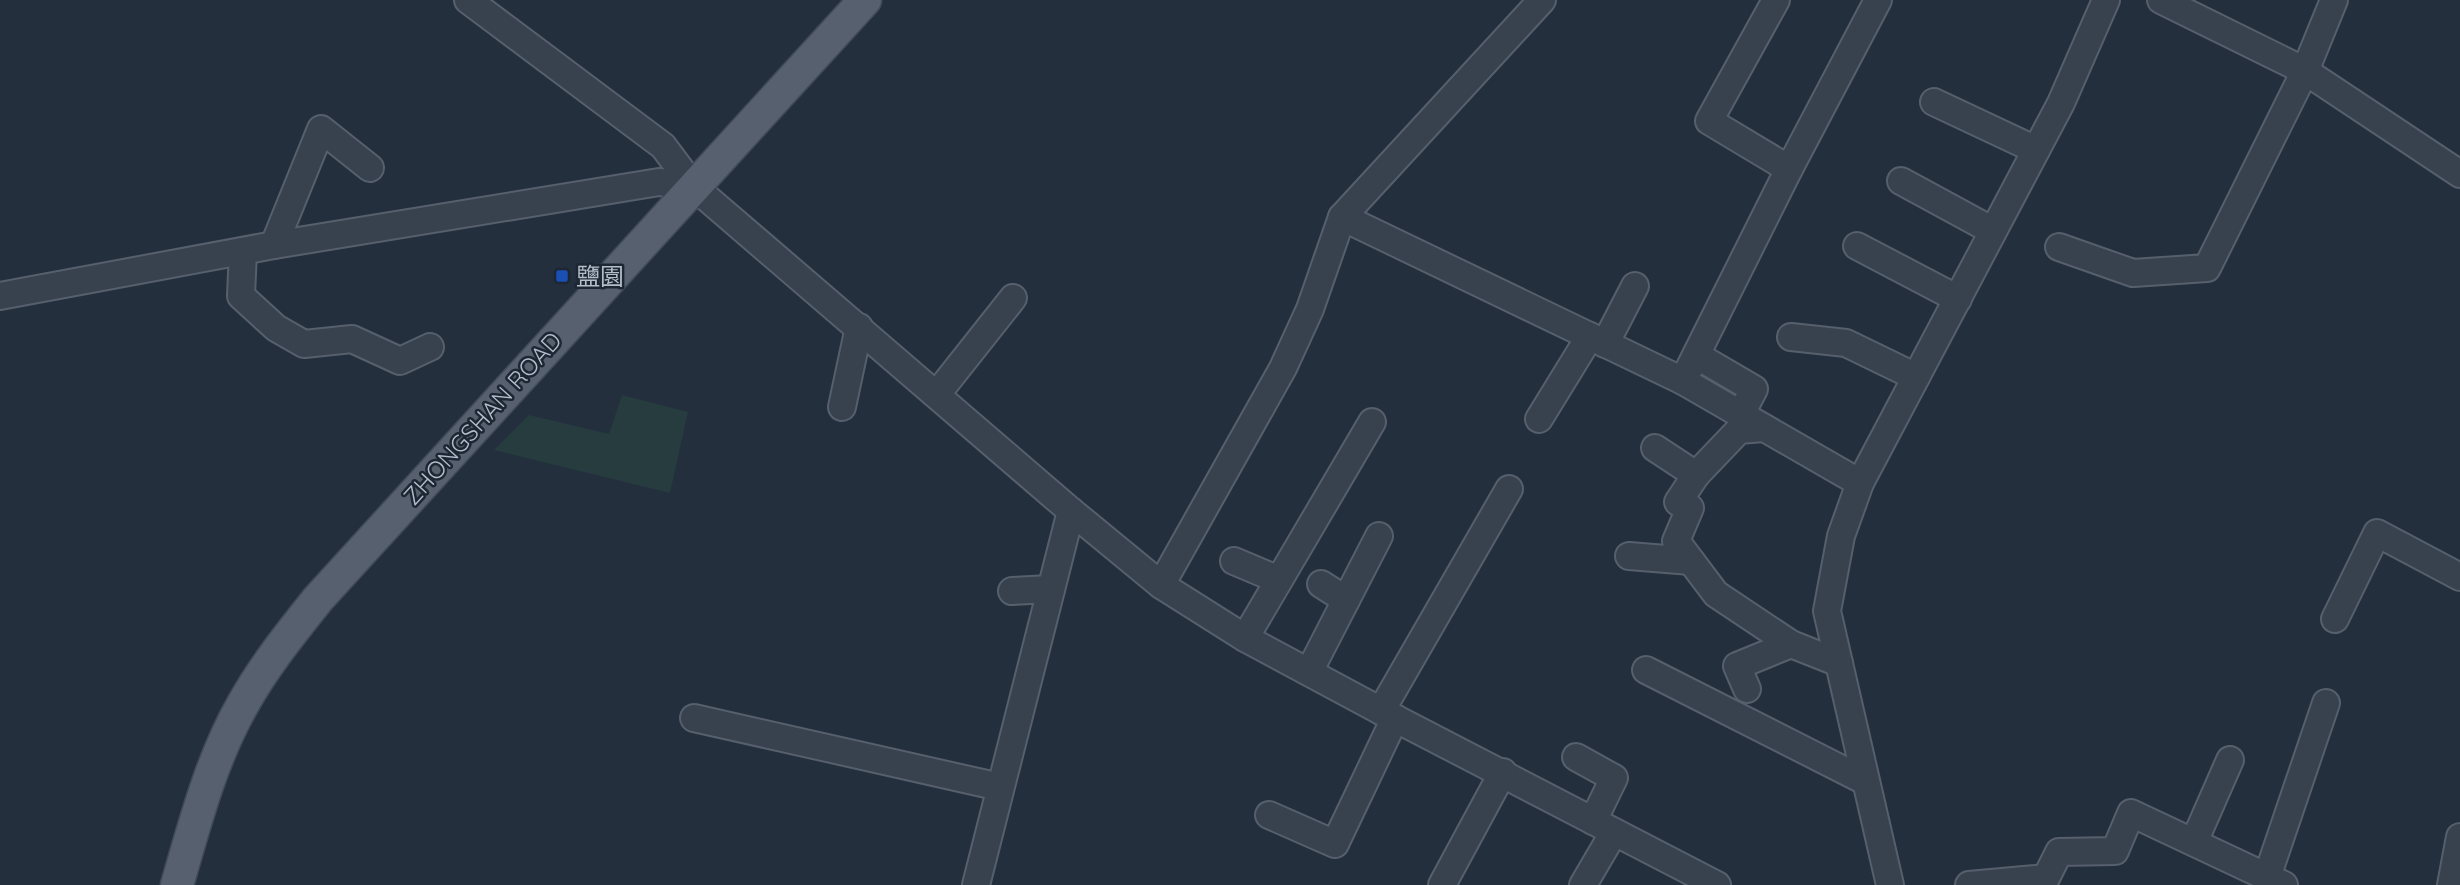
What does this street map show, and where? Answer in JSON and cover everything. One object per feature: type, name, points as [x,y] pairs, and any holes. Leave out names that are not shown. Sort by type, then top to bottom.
[{"type":"main road","name":"ZHONGSHAN ROAD","points":[[177,885],[198,814],[228,734],[249,694],[317,600],[865,0]]},
{"type":"street","points":[[468,0],[663,146],[693,186],[1161,585],[1245,638],[1503,772],[1707,883]]},
{"type":"street","points":[[1161,585],[1283,368],[1310,309],[1342,217],[1542,0]]},
{"type":"street","points":[[1776,0],[1710,121],[1789,169]]},
{"type":"street","points":[[1683,381],[1789,169],[1878,0]]},
{"type":"street","points":[[1890,885],[1827,611],[1841,536],[1860,483],[2061,103],[2106,0]]},
{"type":"street","points":[[2161,0],[2305,72],[2460,174]]},
{"type":"street","points":[[2059,247],[2133,273],[2207,268],[2305,72],[2334,0]]},
{"type":"street","points":[[1934,103],[2036,150]]},
{"type":"street","points":[[274,246],[321,129],[370,168]]},
{"type":"street","points":[[1901,181],[1993,231]]},
{"type":"street","points":[[0,296],[243,251],[659,182],[693,186]]},
{"type":"street","points":[[1342,217],[1683,381],[1860,483]]},
{"type":"street","points":[[1857,246],[1958,299]]},
{"type":"street","points":[[243,251],[241,296],[276,328],[304,344],[352,339],[400,361],[430,347]]},
{"type":"street","points":[[1539,419],[1635,286]]},
{"type":"street","points":[[936,394],[1013,298]]},
{"type":"street","points":[[842,407],[859,327]]},
{"type":"street","points":[[1791,337],[1846,343],[1916,377]]},
{"type":"street","points":[[1706,361],[1754,389],[1741,414]]},
{"type":"street","points":[[1245,638],[1373,422]]},
{"type":"street","points":[[1764,428],[1739,430],[1696,475],[1678,502],[1690,508],[1676,541],[1716,594],[1791,644],[1839,663]]},
{"type":"street","points":[[1654,448],[1696,475]]},
{"type":"street","points":[[1269,815],[1335,844],[1388,714],[1509,489]]},
{"type":"street","points":[[976,885],[1071,510]]},
{"type":"street","points":[[2335,619],[2377,533],[2460,577]]},
{"type":"street","points":[[1309,672],[1379,536]]},
{"type":"street","points":[[1629,556],[1691,561]]},
{"type":"street","points":[[1234,561],[1279,580]]},
{"type":"street","points":[[1321,584],[1346,600]]},
{"type":"street","points":[[1012,592],[1051,589]]},
{"type":"street","points":[[1747,689],[1737,666],[1791,644]]},
{"type":"street","points":[[1646,670],[1865,781]]},
{"type":"street","points":[[1969,885],[2048,882],[2059,852],[2115,851],[2131,813],[2276,881],[2326,703]]},
{"type":"street","points":[[694,718],[1000,787]]},
{"type":"street","points":[[1576,757],[1614,778],[1604,826],[1583,885]]},
{"type":"street","points":[[2194,842],[2230,760]]},
{"type":"street","points":[[1442,885],[1503,772]]},
{"type":"street","points":[[2451,885],[2460,837]]},
{"type":"green space","points":[[622,395],[688,412],[670,493],[494,450],[529,415],[609,434]]},
{"type":"place","name":"鹽園","points":[[562,276]]}]
